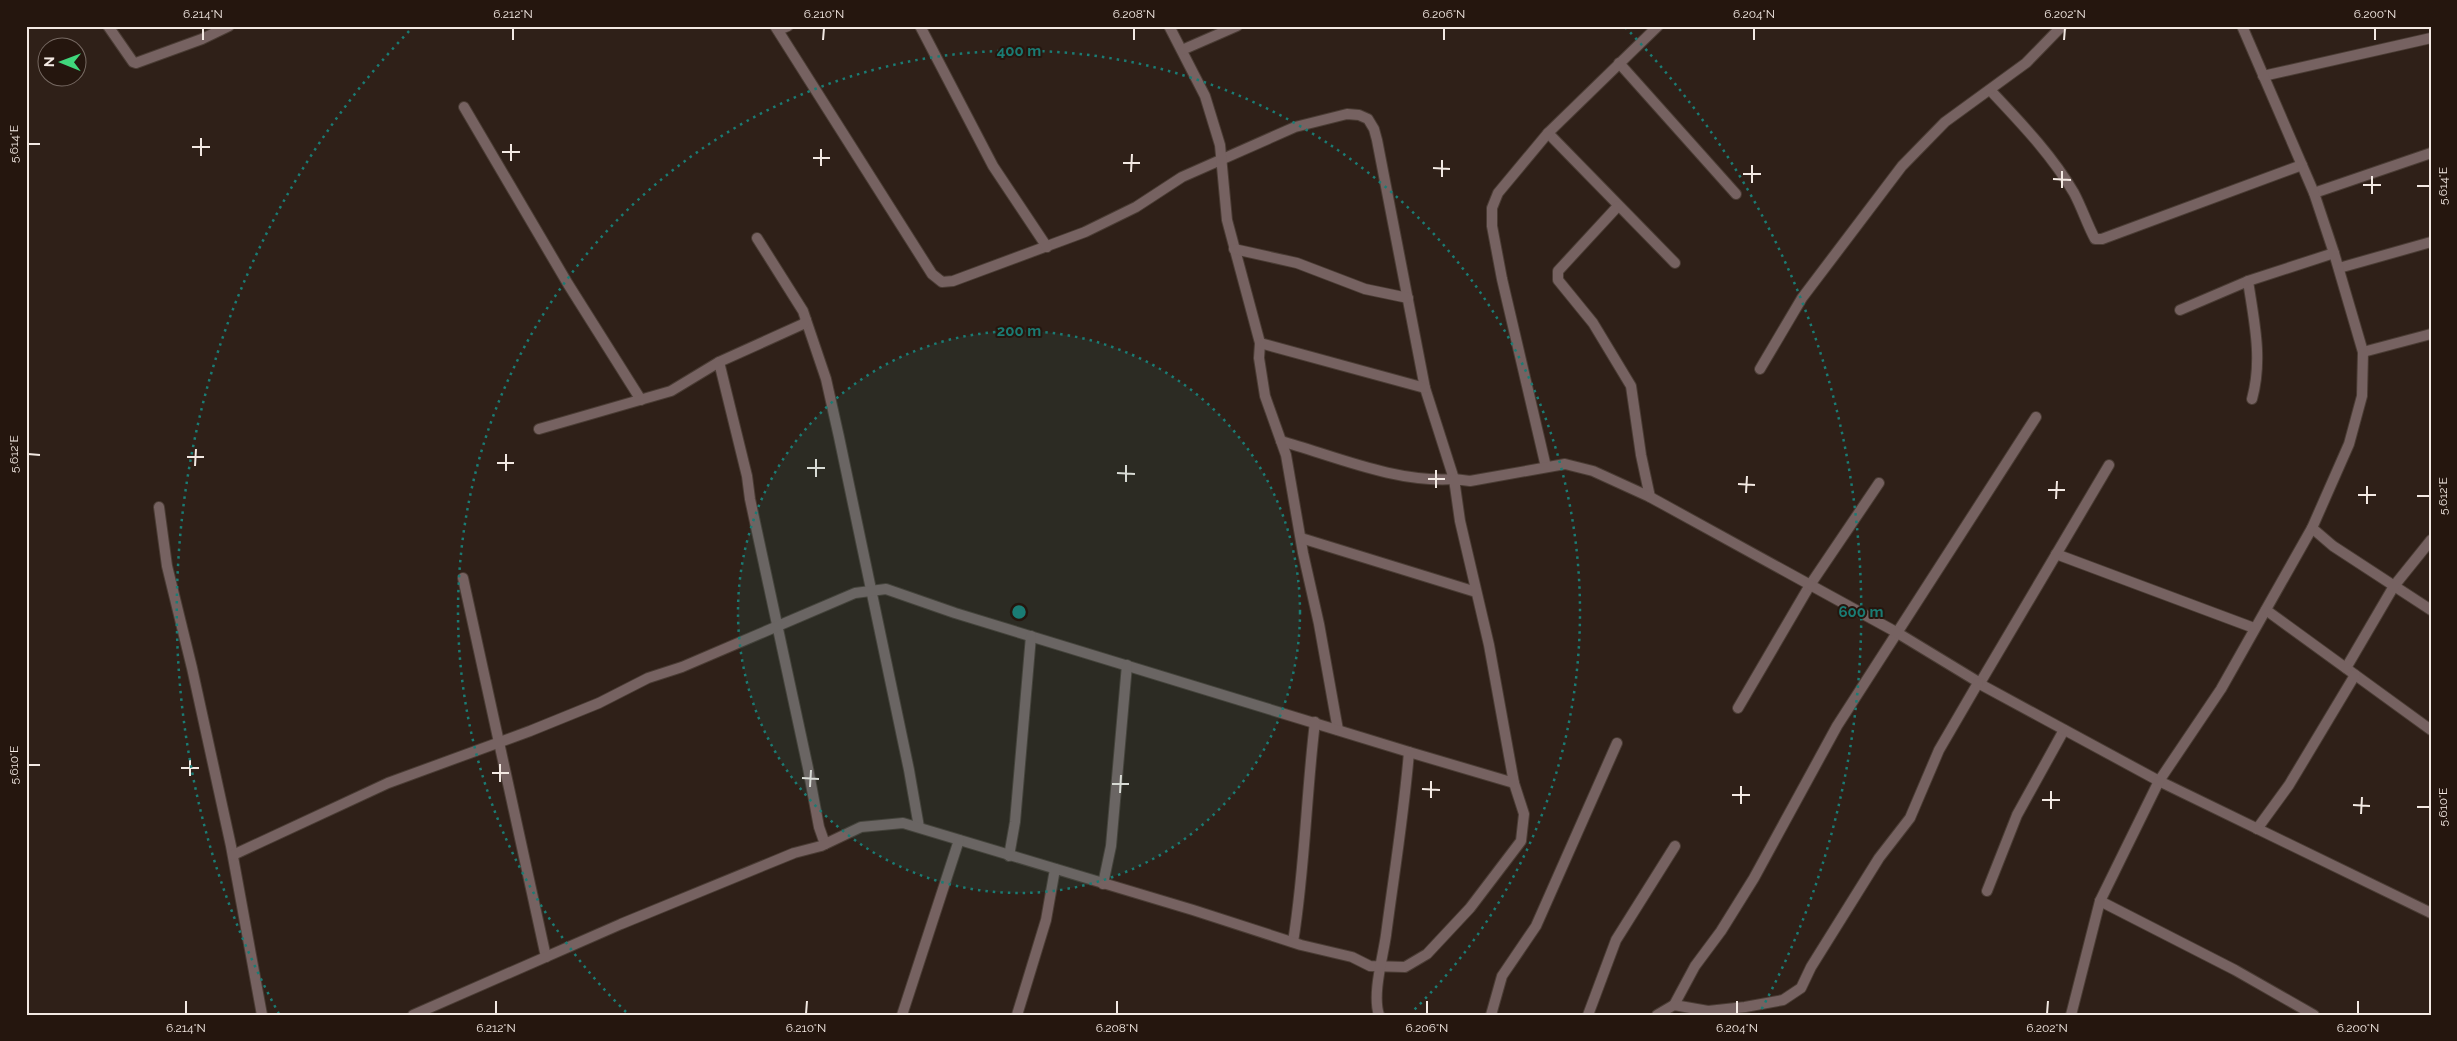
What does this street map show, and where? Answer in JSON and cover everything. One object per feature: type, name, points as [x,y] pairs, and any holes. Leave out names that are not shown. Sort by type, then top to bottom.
[{"type":"street","points":[[108,26],[135,64],[202,39],[229,26]]},
{"type":"street","points":[[413,1015],[621,924],[794,853],[825,844],[861,827],[903,823],[919,827],[1293,942],[1352,957],[1370,966],[1405,966],[1427,954],[1470,908],[1504,860],[1521,841],[1524,814],[1514,783],[1489,645],[1460,521],[1454,479],[1425,388],[1376,134],[1368,119],[1359,115],[1347,114],[1294,128],[1182,177],[1136,207],[1085,232],[947,282],[937,280],[776,28],[788,26]]},
{"type":"street","points":[[920,26],[993,166],[1047,247]]},
{"type":"street","points":[[1168,26],[1205,96],[1222,161],[1227,220],[1260,343],[1259,358],[1266,396],[1286,455],[1338,730]]},
{"type":"street","points":[[1182,50],[1237,26]]},
{"type":"street","points":[[1546,467],[1502,279],[1492,226],[1492,208],[1498,193],[1548,133],[1658,26]]},
{"type":"street","points":[[1760,369],[1802,298],[1902,166],[1945,122],[2026,63],[2062,26]]},
{"type":"street","points":[[2071,1015],[2100,901],[2159,781],[2221,689],[2312,528],[2342,461],[2357,420],[2362,396],[2363,352],[2334,253],[2314,193],[2242,26]]},
{"type":"street","points":[[2263,76],[2431,38]]},
{"type":"street","points":[[1619,63],[1736,194]]},
{"type":"street","points":[[1990,90],[2017,118],[2061,173],[2075,195],[2095,239],[2099,240],[2302,165]]},
{"type":"street","points":[[464,107],[563,276],[641,400]]},
{"type":"street","points":[[1548,133],[1675,263]]},
{"type":"street","points":[[2314,193],[2431,153]]},
{"type":"street","points":[[1618,206],[1558,270],[1557,275],[1558,280],[1593,323],[1632,386],[1641,455],[1650,497]]},
{"type":"street","points":[[757,238],[803,311],[826,379],[909,770],[919,827]]},
{"type":"street","points":[[2338,268],[2431,242]]},
{"type":"street","points":[[1234,249],[1296,263],[1365,289],[1408,298]]},
{"type":"street","points":[[2180,310],[2248,281],[2334,253]]},
{"type":"street","points":[[2248,281],[2258,341],[2258,378],[2252,399]]},
{"type":"street","points":[[540,429],[671,391],[719,362],[804,324],[806,320]]},
{"type":"street","points":[[2363,352],[2431,334]]},
{"type":"street","points":[[1260,343],[1425,388]]},
{"type":"street","points":[[719,362],[741,447],[776,627],[808,768],[819,828],[825,844]]},
{"type":"street","points":[[1658,1015],[1674,1005],[1695,966],[1721,931],[1754,878],[1837,726],[2036,417]]},
{"type":"street","points":[[1282,440],[1388,472],[1430,480],[1454,479],[1470,481],[1546,467],[1576,465],[1593,470],[1650,497],[1896,632],[1979,683],[2159,781],[2431,913]]},
{"type":"street","points":[[1674,1005],[1708,1011],[1745,1007],[1783,1000],[1801,988],[1811,967],[1879,858],[1910,818],[1939,750],[2109,465]]},
{"type":"street","points":[[1738,708],[1810,585],[1879,483]]},
{"type":"street","points":[[159,507],[167,566],[192,668],[233,855],[262,1015]]},
{"type":"street","points":[[2312,528],[2333,546],[2431,610]]},
{"type":"street","points":[[1301,538],[1476,592]]},
{"type":"street","points":[[2346,668],[2394,586],[2431,540]]},
{"type":"street","points":[[2056,554],[2254,628]]},
{"type":"street","points":[[463,578],[546,957]]},
{"type":"street","points":[[233,855],[388,783],[599,703],[648,678],[682,668],[855,593],[871,590],[895,592],[955,613],[1514,783]]},
{"type":"street","points":[[2266,610],[2431,730]]},
{"type":"street","points":[[1009,856],[1015,822],[1031,636]]},
{"type":"street","points":[[1103,884],[1111,846],[1127,665]]},
{"type":"street","points":[[2257,829],[2290,785],[2355,675]]},
{"type":"street","points":[[1293,942],[1302,884],[1309,774],[1315,722]]},
{"type":"street","points":[[1987,891],[2017,816],[2064,730]]},
{"type":"street","points":[[1491,1015],[1502,976],[1536,926],[1617,743]]},
{"type":"street","points":[[1379,1015],[1377,1007],[1381,966],[1406,794],[1409,752]]},
{"type":"street","points":[[902,1015],[959,840]]},
{"type":"street","points":[[1588,1015],[1616,940],[1675,846]]},
{"type":"street","points":[[1017,1015],[1046,920],[1055,870]]},
{"type":"street","points":[[2100,901],[2235,970],[2314,1015]]}]
